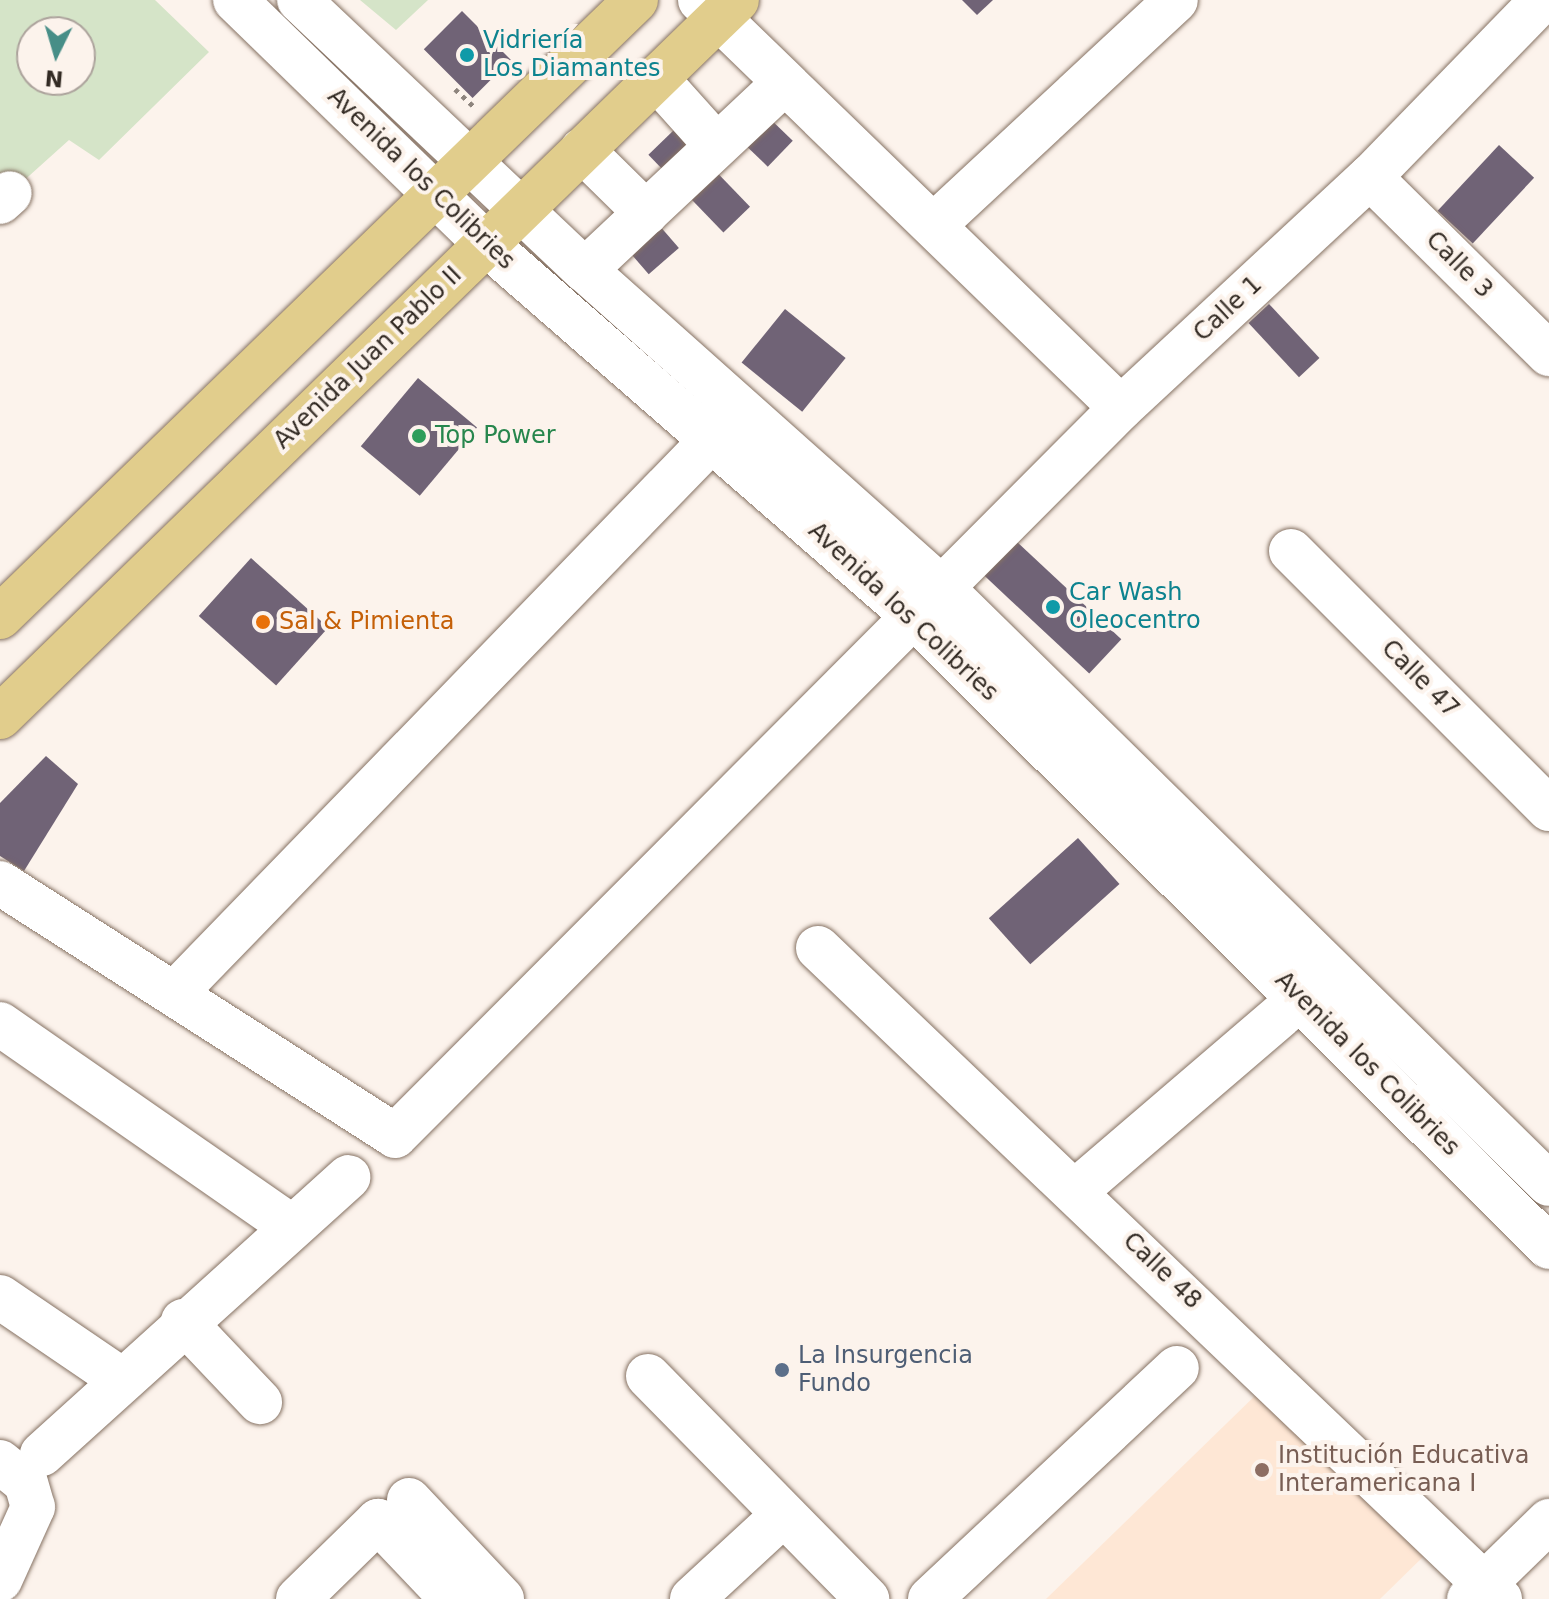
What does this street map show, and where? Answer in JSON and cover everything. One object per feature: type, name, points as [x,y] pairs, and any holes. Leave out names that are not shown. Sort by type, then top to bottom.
[{"type":"main road","points":[[0,617],[636,0]]},
{"type":"main road","name":"Avenida Juan Pablo II","points":[[0,717],[656,78],[718,6]]},
{"type":"street","name":"Avenida los Colibries","points":[[235,0],[486,244],[712,440],[928,603]]},
{"type":"street","name":"Avenida los Colibries","points":[[299,0],[471,159],[520,210],[741,409],[928,603],[1317,985],[1549,1184]]},
{"type":"street","points":[[934,225],[1176,0]]},
{"type":"street","name":"Calle 1","points":[[174,994],[395,1136],[1121,408],[1370,177],[1542,0]]},
{"type":"street","points":[[718,6],[784,83],[1121,408]]},
{"type":"street","points":[[656,78],[717,146]]},
{"type":"street","points":[[585,270],[784,83]]},
{"type":"street","points":[[582,150],[646,213]]},
{"type":"street","name":"Calle 3","points":[[1370,177],[1549,354]]},
{"type":"street","points":[[0,883],[174,994],[741,409]]},
{"type":"street","name":"Calle 47","points":[[1291,551],[1549,809]]},
{"type":"street","name":"Calle 48","points":[[818,948],[1078,1189],[1484,1594]]},
{"type":"street","name":"Avenida los Colibries","points":[[1317,985],[1549,1247]]},
{"type":"street","points":[[1078,1189],[1317,985]]},
{"type":"street","points":[[0,1024],[291,1226]]},
{"type":"street","points":[[42,1454],[119,1378],[349,1177]]},
{"type":"street","points":[[0,1297],[119,1378]]},
{"type":"street","points":[[183,1321],[260,1402]]},
{"type":"street","points":[[930,1599],[1177,1368]]},
{"type":"street","points":[[648,1376],[867,1599]]},
{"type":"street","points":[[0,1462],[26,1483],[33,1507],[0,1580]]},
{"type":"street","points":[[298,1599],[393,1511]]},
{"type":"street","points":[[393,1511],[452,1599]]},
{"type":"street","points":[[393,1511],[502,1599]]},
{"type":"street","points":[[692,1599],[783,1515]]},
{"type":"street","points":[[1484,1594],[1549,1521]]},
{"type":"shaded area","name":"Institución Educativa Interamericana I","points":[[1264,1387],[1427,1553],[1380,1599],[1046,1599]]},
{"type":"green space","points":[[0,0],[155,0],[209,52],[99,160],[69,140],[0,202]]},
{"type":"green space","points":[[360,0],[428,0],[396,30]]},
{"type":"building","points":[[962,0],[993,0],[977,15]]},
{"type":"building","name":"Vidriería Los Diamantes","points":[[462,11],[511,60],[473,98],[424,49]]},
{"type":"building","points":[[764,113],[793,141],[768,167],[739,139]]},
{"type":"building","points":[[675,129],[750,207],[723,232],[648,155]]},
{"type":"building","points":[[1499,145],[1534,178],[1473,244],[1438,211]]},
{"type":"building","points":[[652,217],[679,248],[649,274],[622,243]]},
{"type":"building","points":[[1269,304],[1319,358],[1299,377],[1249,323]]},
{"type":"building","points":[[785,309],[846,358],[802,412],[742,363]]},
{"type":"building","name":"Top Power","points":[[418,378],[477,427],[420,496],[361,446]]},
{"type":"building","name":"Car Wash Oleocentro","points":[[1016,541],[1121,639],[1089,674],[984,575]]},
{"type":"building","name":"Sal & Pimienta","points":[[251,558],[328,628],[276,686],[199,616]]},
{"type":"building","points":[[46,756],[78,784],[24,871],[0,856],[0,803]]},
{"type":"building","points":[[1078,838],[1119,884],[1030,964],[989,918]]},
{"type":"place","name":"Vidriería Los Diamantes","points":[[467,55]]},
{"type":"place","name":"Top Power","points":[[419,436]]},
{"type":"place","name":"Car Wash Oleocentro","points":[[1053,607]]},
{"type":"place","name":"Sal & Pimienta","points":[[263,622]]},
{"type":"place","name":"La Insurgencia Fundo","points":[[782,1370]]},
{"type":"place","name":"Institución Educativa Interamericana I","points":[[1262,1470]]}]
